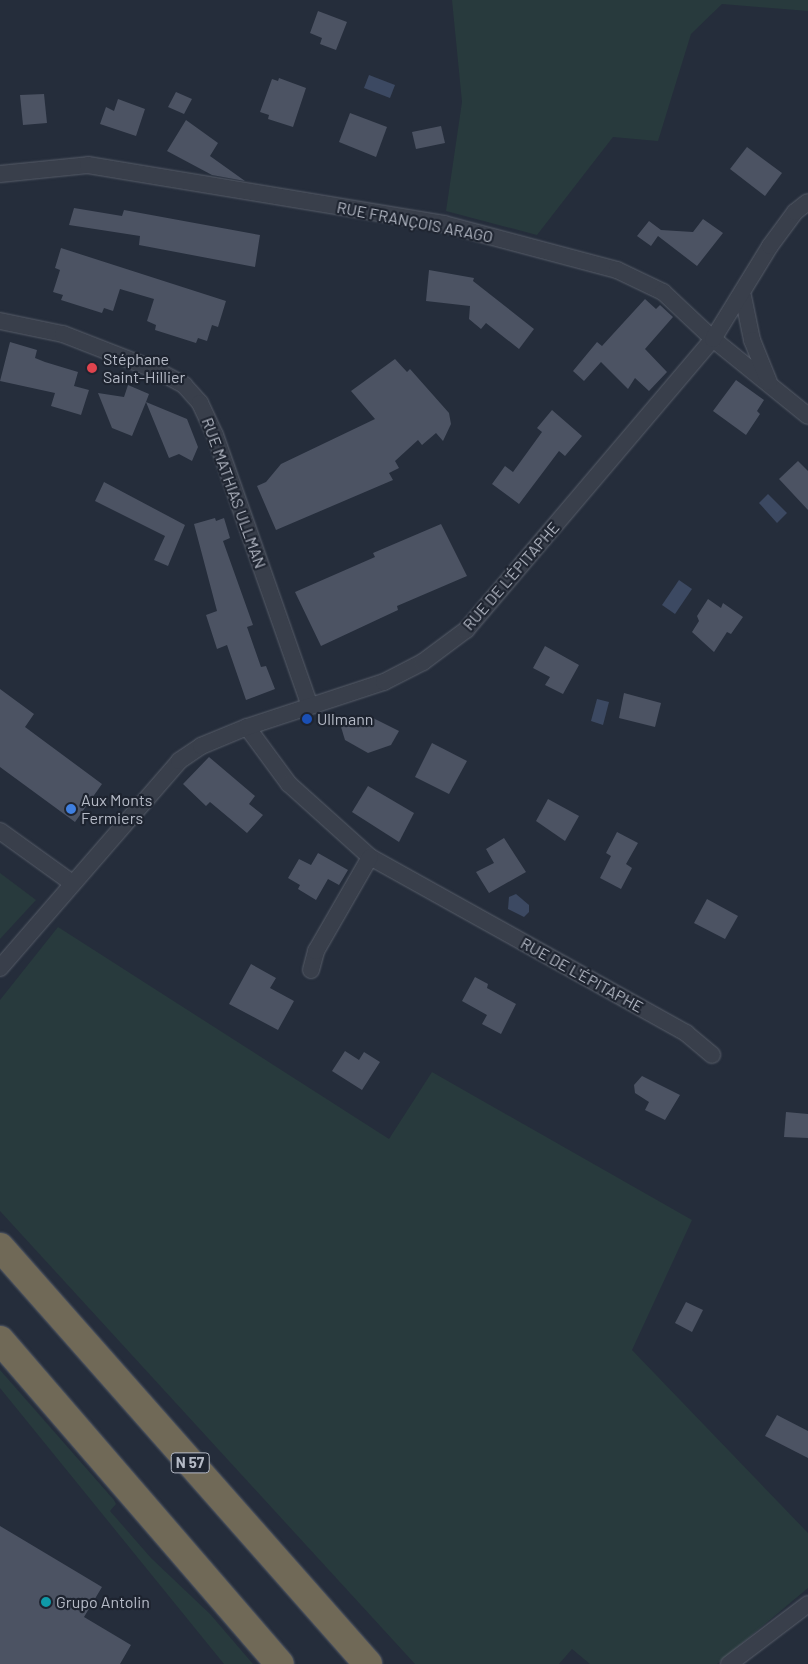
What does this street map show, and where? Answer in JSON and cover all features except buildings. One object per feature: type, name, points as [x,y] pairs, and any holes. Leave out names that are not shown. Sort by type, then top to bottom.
[{"type":"highway","name":"N 57","points":[[0,1247],[368,1664]]},
{"type":"highway","points":[[0,1340],[280,1664]]},
{"type":"street","name":"RUE FRANÇOIS ARAGO","points":[[0,174],[88,165],[444,224],[617,270],[662,292],[713,339],[769,382],[808,416]]},
{"type":"street","name":"RUE DE L'ÉPITAPHE","points":[[0,968],[179,761],[201,746],[247,727],[384,682],[423,662],[466,630],[713,339],[743,296],[770,246],[795,212],[808,202]]},
{"type":"street","points":[[743,296],[752,340],[769,382]]},
{"type":"street","name":"RUE MATHIAS ULLMAN","points":[[0,321],[63,334],[158,371],[184,385],[200,403],[215,435],[310,706]]},
{"type":"street","name":"RUE DE L'ÉPITAPHE","points":[[247,727],[289,784],[370,857],[686,1034],[712,1055]]},
{"type":"street","points":[[0,831],[72,883]]},
{"type":"street","points":[[311,970],[316,952],[370,857]]},
{"type":"street","points":[[729,1664],[808,1604]]},
{"type":"shaded area","points":[[452,0],[808,0],[808,11],[722,4],[691,34],[658,141],[613,137],[537,235],[446,211],[462,102]]},
{"type":"shaded area","points":[[0,873],[36,900],[0,939]]},
{"type":"shaded area","points":[[58,927],[389,1139],[432,1072],[692,1220],[632,1350],[808,1533],[808,1588],[717,1664],[590,1664],[572,1649],[559,1664],[415,1664],[0,1211],[0,1000]]},
{"type":"shaded area","points":[[0,1370],[114,1500],[116,1504],[110,1511],[151,1558],[210,1614],[253,1664],[224,1664],[0,1388]]},
{"type":"water","points":[[369,75],[395,85],[390,98],[364,88]]},
{"type":"water","points":[[768,494],[787,513],[777,523],[759,503]]},
{"type":"water","points":[[679,580],[692,589],[675,614],[662,605]]},
{"type":"water","points":[[597,699],[609,702],[603,725],[591,721]]},
{"type":"water","points":[[516,894],[529,905],[529,912],[524,917],[508,909],[509,897]]},
{"type":"place","name":"Stéphane Saint-Hillier","points":[[92,368]]},
{"type":"place","name":"Ullmann","points":[[307,719]]},
{"type":"place","name":"Aux Monts Fermiers","points":[[71,809]]},
{"type":"place","name":"Grupo Antolin","points":[[46,1602]]}]
